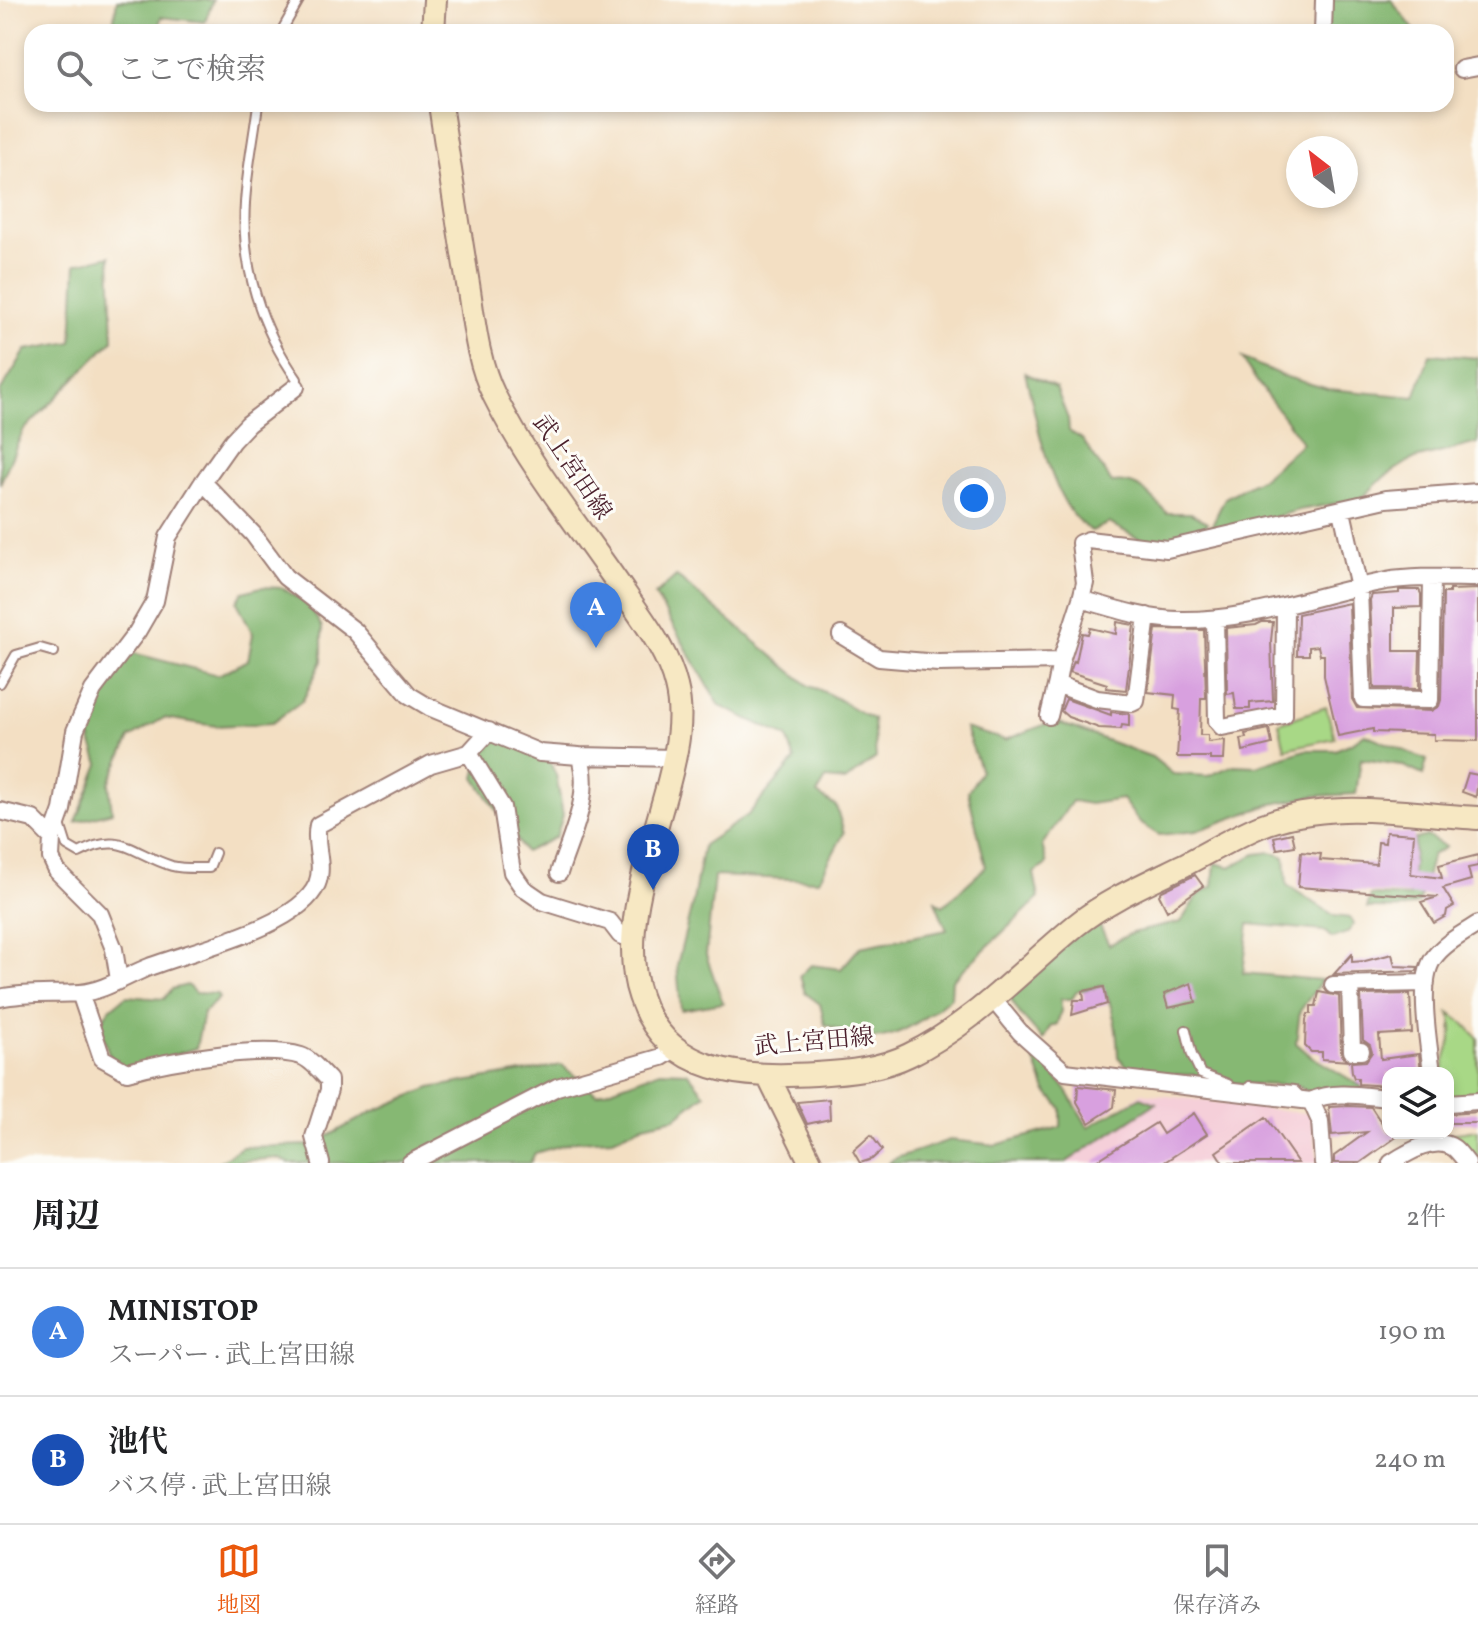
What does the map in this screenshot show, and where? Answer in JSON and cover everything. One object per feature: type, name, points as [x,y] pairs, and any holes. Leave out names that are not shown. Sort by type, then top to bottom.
[{"type":"main road","points":[[434,24],[435,0]]},
{"type":"main road","name":"武上宮田線","points":[[441,112],[476,336],[490,387],[524,449],[638,612],[668,662],[679,705],[675,758],[643,884],[633,939],[636,982],[643,1004],[658,1029],[676,1048],[700,1063],[731,1073],[768,1076],[850,1071],[891,1062],[930,1044],[992,998],[1080,922],[1127,893],[1260,826],[1302,812],[1344,810],[1478,818]]},
{"type":"main road","points":[[768,1076],[811,1163]]},
{"type":"street","points":[[1323,24],[1324,0]]},
{"type":"street","points":[[119,980],[107,927],[90,901],[57,871],[51,858],[52,838],[59,820],[75,731],[93,690],[137,632],[155,601],[168,537],[203,482],[248,424],[296,387]]},
{"type":"street","points":[[203,482],[253,534],[285,577],[355,631],[409,695],[429,707],[540,753],[675,758]]},
{"type":"street","points":[[1049,716],[1061,661],[1085,583],[1080,543],[1088,540],[1167,549],[1386,499],[1478,492]]},
{"type":"street","points":[[1342,511],[1359,588],[1363,699],[1426,701],[1432,695],[1432,578]]},
{"type":"street","points":[[1081,599],[1147,616],[1175,620],[1215,619],[1390,581],[1478,578]]},
{"type":"street","points":[[1215,619],[1217,721],[1222,727],[1256,722],[1284,715],[1285,606]]},
{"type":"street","points":[[1057,682],[1097,699],[1136,701],[1147,616]]},
{"type":"street","points":[[841,635],[879,658],[938,663],[1061,661]]},
{"type":"street","points":[[0,998],[23,993],[80,993],[106,986],[248,933],[295,910],[316,887],[322,867],[315,836],[318,825],[431,764],[469,753],[489,731]]},
{"type":"street","points":[[469,753],[502,807],[512,872],[523,888],[542,901],[610,922],[620,935],[633,939]]},
{"type":"street","points":[[559,873],[582,801],[585,769],[579,756]]},
{"type":"street","points":[[0,811],[33,819],[52,838]]},
{"type":"street","points":[[1432,1067],[1426,983],[1434,958],[1461,934],[1478,924]]},
{"type":"street","points":[[1351,1042],[1342,985],[1426,983]]},
{"type":"street","points":[[80,993],[102,1058],[127,1072],[167,1061],[221,1055],[280,1052],[304,1056],[329,1080],[329,1090],[314,1137],[321,1163]]},
{"type":"street","points":[[992,998],[1020,1032],[1065,1072],[1307,1101],[1322,1096],[1352,1094],[1382,1097]]},
{"type":"street","points":[[410,1163],[557,1087],[662,1057],[676,1048]]},
{"type":"street","points":[[1307,1101],[1320,1121],[1323,1163]]},
{"type":"street","points":[[1454,1103],[1478,1101]]},
{"type":"street","points":[[1391,1163],[1415,1148],[1439,1139],[1453,1147],[1467,1163]]},
{"type":"lane","points":[[286,24],[299,0]]},
{"type":"lane","points":[[257,112],[245,200],[245,247],[254,290],[276,346],[297,379],[296,387]]},
{"type":"lane","points":[[0,683],[16,655],[40,648],[54,652]]},
{"type":"lane","points":[[59,820],[67,846],[79,853],[98,842],[115,842],[176,867],[209,868],[215,853]]},
{"type":"lane","points":[[1186,1030],[1201,1074],[1224,1083],[1294,1090],[1307,1101]]},
{"type":"shaded area","points":[[1142,1093],[1311,1114],[1318,1163],[1042,1163]]},
{"type":"green space","points":[[117,0],[213,0],[205,22],[161,17],[160,24],[113,24]]},
{"type":"green space","points":[[1319,0],[1391,0],[1410,24],[1326,24]]},
{"type":"green space","points":[[110,256],[113,340],[23,431],[0,484],[0,392],[26,350],[72,342],[76,264]]},
{"type":"green space","points":[[1430,354],[1478,358],[1478,443],[1411,460],[1384,477],[1361,499],[1299,510],[1206,537],[1225,498],[1264,477],[1302,443],[1242,358],[1283,376],[1328,389],[1415,397]]},
{"type":"green space","points":[[1025,373],[1056,388],[1068,419],[1069,431],[1082,439],[1112,483],[1136,486],[1167,513],[1190,513],[1208,522],[1201,538],[1149,544],[1109,523],[1092,531],[1077,519],[1055,483]]},
{"type":"green space","points":[[676,576],[809,686],[873,719],[876,758],[845,781],[826,779],[817,794],[836,806],[844,833],[819,880],[714,876],[706,955],[723,1003],[681,1010],[677,965],[703,845],[748,815],[795,760],[787,737],[720,706],[655,595]]},
{"type":"green space","points":[[261,587],[282,588],[308,604],[322,627],[322,661],[303,700],[272,723],[216,726],[164,718],[130,738],[109,783],[112,812],[76,822],[99,764],[85,723],[121,650],[218,675],[248,660],[253,634],[237,602],[243,592]]},
{"type":"green space","points":[[1326,707],[1335,738],[1285,749],[1279,723]]},
{"type":"green space","points":[[1054,721],[1152,757],[1173,774],[1208,776],[1234,765],[1256,766],[1305,750],[1335,750],[1365,734],[1427,760],[1423,775],[1401,765],[1361,759],[1356,794],[1315,796],[1272,804],[1196,831],[1159,835],[1140,823],[1122,799],[1090,804],[1072,801],[1042,845],[1047,864],[1034,873],[1039,898],[952,980],[951,997],[916,1024],[885,1037],[862,1037],[825,1025],[820,1004],[805,993],[800,976],[811,965],[841,969],[860,947],[947,930],[935,901],[943,906],[986,867],[968,792],[981,771],[965,728],[1005,740]]},
{"type":"green space","points":[[509,729],[543,748],[556,775],[563,815],[556,837],[525,852],[475,778],[481,754]]},
{"type":"green space","points":[[1427,836],[1446,847],[1432,855],[1419,903],[1400,908],[1367,908],[1371,895],[1410,897],[1415,839]]},
{"type":"green space","points":[[1271,852],[1285,857],[1287,885],[1335,916],[1350,918],[1354,924],[1347,933],[1332,938],[1324,931],[1249,924],[1243,973],[1322,980],[1300,1011],[1296,1043],[1311,1056],[1361,1086],[1363,1091],[1309,1093],[1298,1086],[1220,1083],[1194,1075],[1135,1074],[1118,1057],[1114,1020],[1102,986],[1077,991],[1072,999],[1061,999],[1057,1024],[1050,1027],[1043,1040],[1020,1014],[1007,993],[1096,918],[1109,945],[1132,933],[1181,922],[1197,896],[1213,886],[1215,863],[1230,867],[1256,854]]},
{"type":"green space","points":[[187,985],[195,993],[217,994],[219,998],[203,1013],[196,1048],[142,1065],[120,1068],[109,1054],[99,1024],[110,1009],[126,996],[164,999],[172,989]]},
{"type":"green space","points":[[1449,1013],[1478,1038],[1478,1098],[1454,1099],[1454,1067],[1444,1067],[1452,1034]]},
{"type":"green space","points":[[1038,1054],[1067,1091],[1088,1127],[1141,1097],[1156,1103],[1065,1163],[889,1163],[950,1140],[996,1145],[1061,1127],[1061,1108],[1046,1091],[1035,1061]]},
{"type":"green space","points":[[562,1065],[597,1094],[660,1071],[687,1072],[705,1094],[675,1118],[644,1125],[613,1139],[576,1141],[535,1153],[530,1163],[289,1163],[278,1158],[217,1163],[242,1147],[312,1145],[372,1112],[430,1088]]},
{"type":"green space","points":[[1478,1130],[1478,1160],[1453,1139],[1454,1133]]},
{"type":"building","points":[[1478,589],[1478,741],[1434,740],[1434,734],[1373,732],[1373,729],[1338,736],[1324,676],[1324,655],[1320,655],[1318,646],[1309,647],[1309,655],[1297,655],[1298,614],[1349,603],[1352,699],[1357,708],[1431,711],[1439,706],[1441,700],[1443,593]]},
{"type":"building","points":[[1399,590],[1419,590],[1421,594],[1421,607],[1394,608],[1394,651],[1420,651],[1419,689],[1374,688],[1370,600],[1372,595],[1399,593]]},
{"type":"building","points":[[1117,622],[1134,625],[1126,690],[1106,688],[1107,684],[1070,672],[1076,662],[1082,633],[1088,634],[1090,628],[1116,634]]},
{"type":"building","points":[[1273,622],[1273,701],[1250,703],[1250,709],[1236,709],[1234,693],[1227,694],[1226,628]]},
{"type":"building","points":[[1156,629],[1204,630],[1206,698],[1201,698],[1200,735],[1208,735],[1208,742],[1225,740],[1224,760],[1177,757],[1180,710],[1174,709],[1175,695],[1148,692]]},
{"type":"building","points":[[1066,699],[1111,715],[1111,712],[1129,714],[1129,726],[1122,725],[1121,729],[1099,728],[1068,717],[1061,711]]},
{"type":"building","points":[[1269,729],[1272,744],[1243,751],[1241,739],[1246,738],[1245,734]]},
{"type":"building","points":[[1468,773],[1478,775],[1476,797],[1462,792]]},
{"type":"building","points":[[1386,832],[1414,834],[1411,874],[1442,878],[1439,865],[1478,855],[1478,866],[1468,868],[1471,880],[1443,888],[1454,906],[1447,910],[1446,916],[1434,923],[1421,902],[1438,897],[1298,887],[1301,852],[1321,854],[1320,860],[1376,864],[1378,842],[1385,843]]},
{"type":"building","points":[[1292,833],[1295,846],[1277,849],[1274,837]]},
{"type":"building","points":[[1195,875],[1203,886],[1167,911],[1159,895],[1162,891]]},
{"type":"building","points":[[1352,954],[1352,962],[1392,954],[1395,966],[1418,967],[1417,971],[1334,974]]},
{"type":"building","points":[[1191,983],[1196,1002],[1168,1008],[1164,994]]},
{"type":"building","points":[[1104,987],[1107,1004],[1072,1015],[1074,1000],[1084,1000],[1083,991]]},
{"type":"building","points":[[1319,992],[1339,996],[1341,1051],[1349,1061],[1322,1059],[1322,1052],[1311,1052],[1305,1046],[1306,1020],[1311,1014],[1311,1006],[1316,1006]]},
{"type":"building","points":[[1410,994],[1412,1033],[1379,1035],[1381,1059],[1419,1054],[1420,1067],[1382,1067],[1382,1086],[1358,1084],[1351,1062],[1366,1061],[1372,1052],[1370,1045],[1363,1040],[1361,995]]},
{"type":"building","points":[[1078,1086],[1116,1090],[1114,1107],[1089,1123],[1077,1102]]},
{"type":"building","points":[[829,1099],[830,1119],[807,1124],[797,1102]]},
{"type":"building","points":[[1329,1107],[1371,1107],[1382,1124],[1382,1139],[1394,1139],[1360,1163],[1334,1163],[1334,1156],[1367,1132],[1332,1135]]},
{"type":"building","points":[[1478,1112],[1478,1123],[1454,1123],[1454,1114]]},
{"type":"building","points":[[1194,1113],[1207,1134],[1163,1163],[1093,1163],[1156,1123],[1163,1134]]},
{"type":"building","points":[[1266,1117],[1298,1163],[1223,1163],[1216,1152]]},
{"type":"building","points":[[871,1135],[882,1150],[872,1159],[860,1163],[853,1151]]},
{"type":"place","name":"MINISTOP","points":[[596,648]]},
{"type":"place","name":"池代","points":[[653,890]]}]
